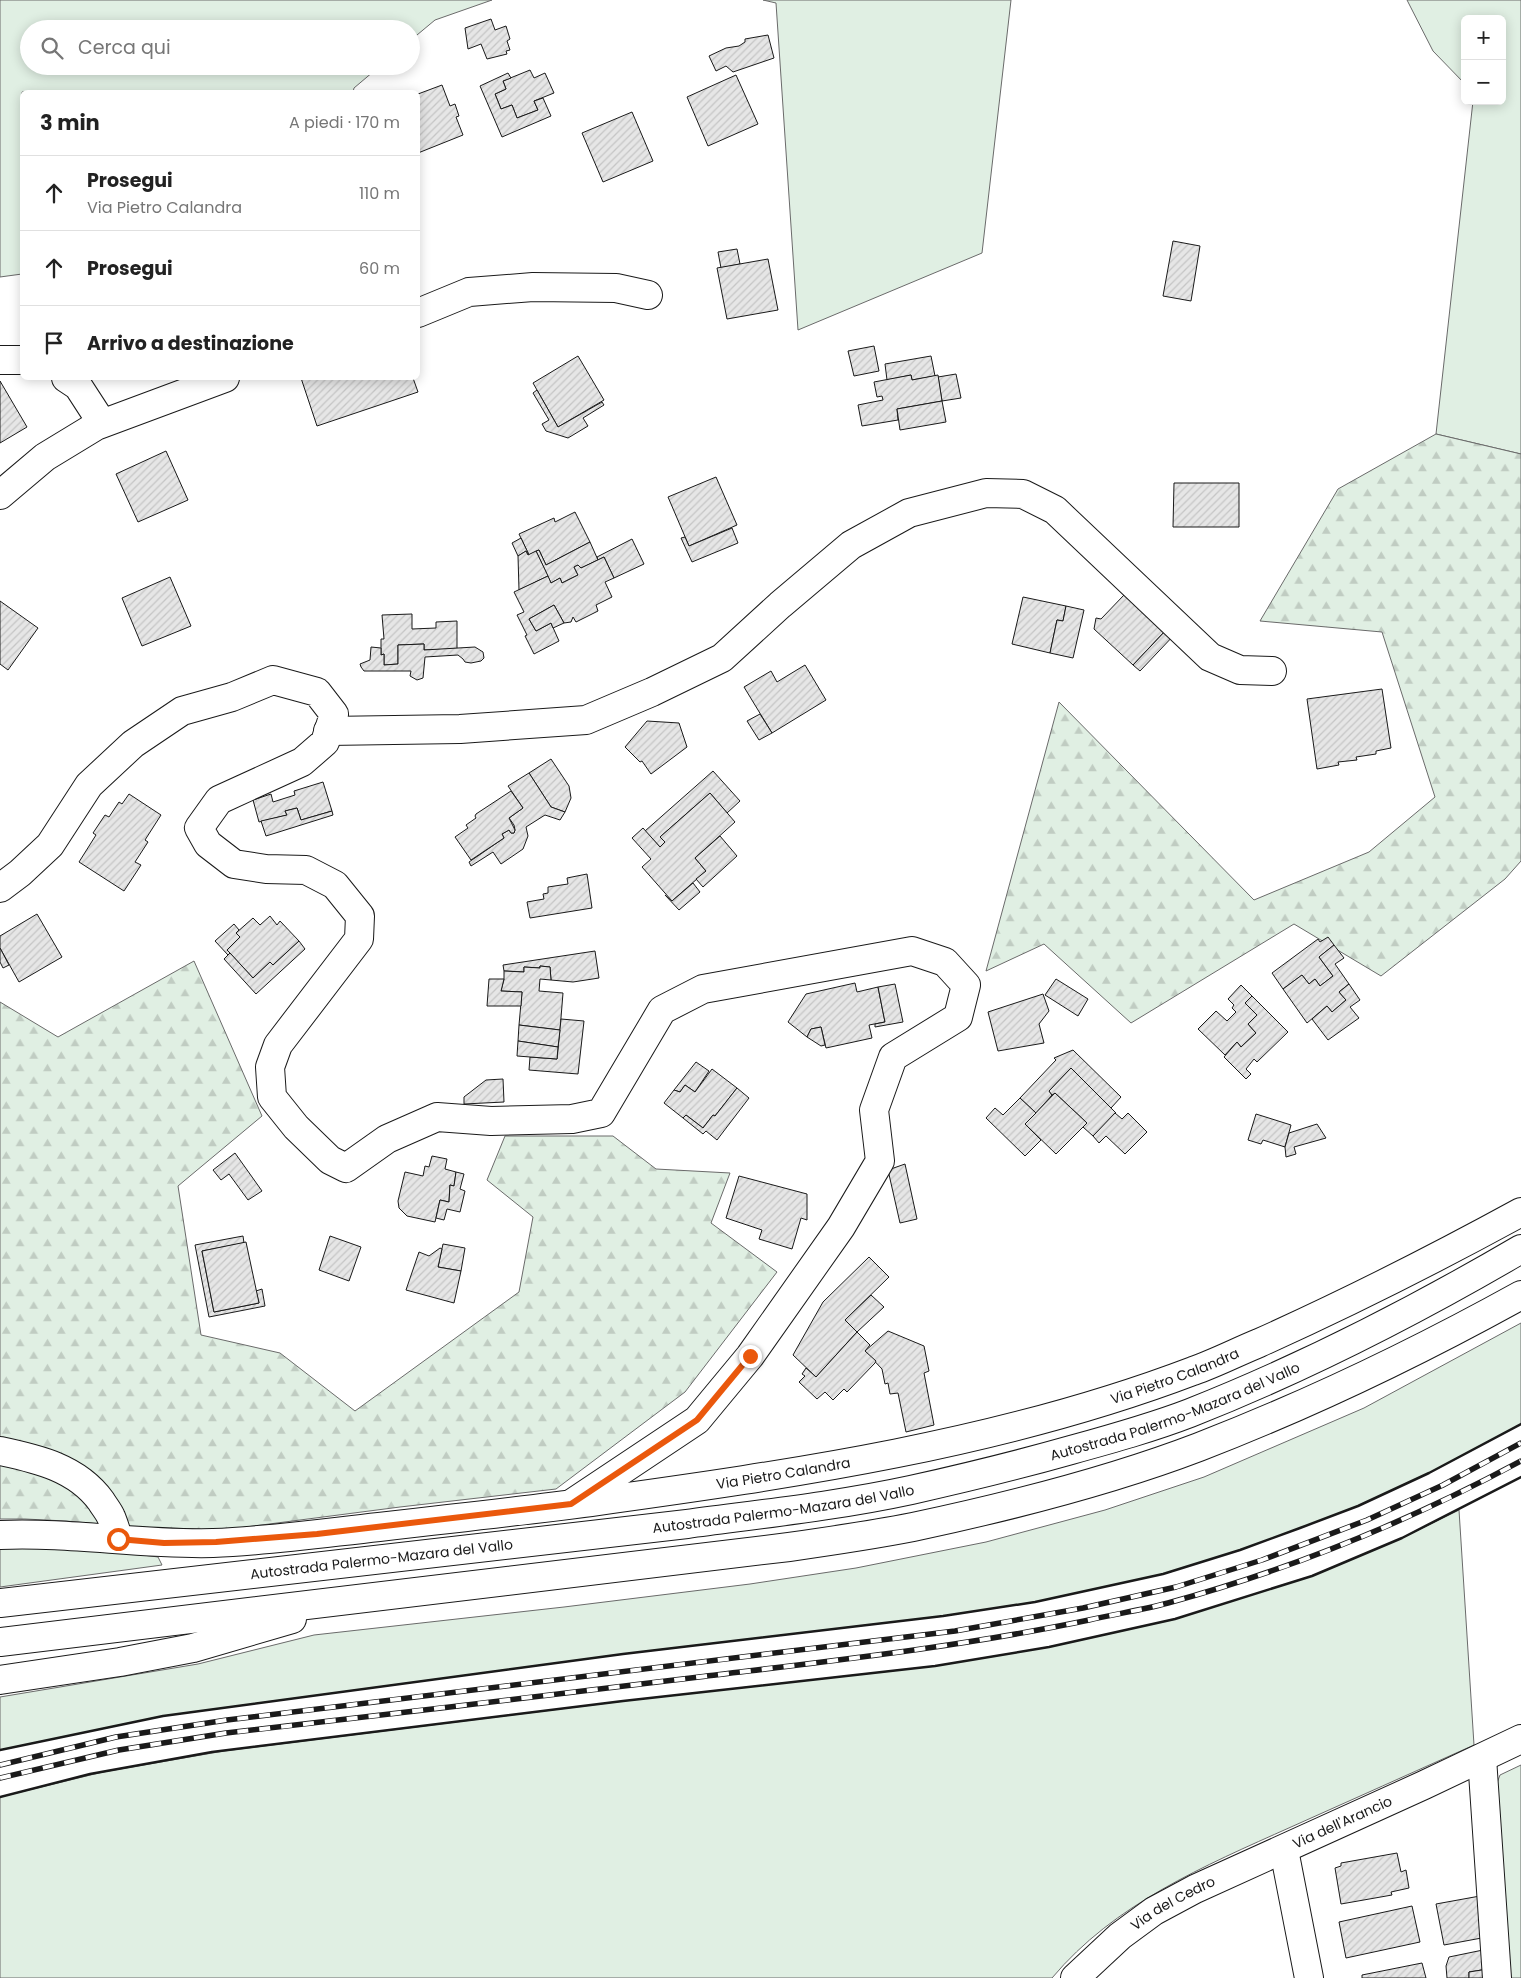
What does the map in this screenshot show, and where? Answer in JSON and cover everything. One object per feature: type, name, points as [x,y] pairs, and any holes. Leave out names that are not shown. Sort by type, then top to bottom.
[{"type":"main road","points":[[420,312],[469,292],[533,287],[616,288],[648,295]]},
{"type":"main road","points":[[0,360],[20,360]]},
{"type":"main road","points":[[69,380],[78,386],[102,424]]},
{"type":"main road","points":[[0,495],[45,457],[102,424],[220,380]]},
{"type":"main road","points":[[328,731],[460,729],[586,720],[652,692],[722,658],[780,605],[851,545],[909,512],[986,493],[1024,494],[1055,510],[1210,656],[1240,670],[1272,671]]},
{"type":"main road","points":[[0,888],[20,873],[50,845],[89,785],[133,744],[182,712],[232,697],[273,680],[317,692],[334,714],[325,742],[302,762],[219,800],[199,828],[208,844],[234,864],[266,869],[306,870],[335,885],[360,916],[358,939],[278,1045],[270,1067],[272,1097],[296,1127],[330,1160],[346,1168],[388,1139],[437,1118],[491,1121],[572,1119],[601,1113],[662,1010],[703,989],[912,951],[945,962],[966,984],[958,1017],[893,1057],[874,1110],[880,1161],[841,1227],[750,1356],[697,1420],[571,1504]]},
{"type":"main road","name":"Via Pietro Calandra","points":[[0,1535],[24,1534],[164,1543],[216,1542],[317,1534],[697,1487],[886,1455],[997,1432],[1093,1405],[1195,1371],[1310,1320],[1420,1267],[1521,1212]]},
{"type":"main road","name":"Autostrada Palermo-Mazara del Vallo","points":[[0,1602],[794,1510],[918,1488],[1026,1463],[1113,1438],[1188,1413],[1286,1371],[1338,1346],[1521,1249]]},
{"type":"main road","points":[[0,1642],[790,1547],[912,1527],[1036,1497],[1198,1447],[1271,1417],[1389,1363],[1521,1295]]},
{"type":"main road","points":[[0,1451],[50,1464],[68,1471],[83,1482],[98,1497],[111,1515],[118,1539]]},
{"type":"main road","points":[[0,1680],[120,1662],[193,1648],[355,1599]]},
{"type":"main road","name":"Via dell'Arancio","points":[[1309,1978],[1284,1850],[1521,1739]]},
{"type":"main road","points":[[1482,1758],[1497,1978]]},
{"type":"main road","name":"Via del Cedro","points":[[1075,1978],[1120,1936],[1154,1911],[1195,1889],[1284,1850]]},
{"type":"green space","points":[[0,0],[492,0],[435,20],[420,32],[420,20],[20,20],[20,75],[369,75],[354,90],[20,90],[20,274],[0,277]]},
{"type":"green space","points":[[763,0],[1011,0],[982,253],[798,330],[776,3]]},
{"type":"green space","points":[[1407,0],[1521,0],[1521,454],[1436,434],[1473,105],[1506,105],[1506,15],[1461,15],[1461,80],[1433,51]]},
{"type":"green space","points":[[1436,434],[1521,454],[1521,861],[1505,879],[1381,976],[1294,924],[1131,1023],[1044,944],[986,971],[1059,702],[1254,900],[1369,852],[1435,797],[1382,632],[1260,621],[1338,489]]},
{"type":"green space","points":[[194,961],[262,1116],[178,1186],[201,1335],[280,1353],[355,1411],[519,1292],[533,1217],[487,1180],[505,1136],[613,1136],[656,1169],[730,1173],[711,1223],[777,1272],[685,1392],[556,1489],[200,1533],[66,1521],[0,1519],[0,1002],[58,1037]]},
{"type":"green space","points":[[1521,1323],[1521,1424],[1429,1473],[1358,1506],[1240,1550],[1163,1574],[1035,1602],[943,1616],[623,1654],[163,1716],[0,1750],[0,1697],[198,1664],[314,1635],[564,1607],[750,1584],[856,1568],[986,1542],[1105,1510],[1204,1477],[1364,1408]]},
{"type":"green space","points":[[1459,1510],[1474,1745],[1193,1872],[1162,1889],[1103,1929],[1052,1978],[0,1978],[0,1797],[103,1772],[224,1751],[632,1700],[935,1666],[1049,1647],[1175,1619],[1312,1576],[1402,1538]]},
{"type":"green space","points":[[0,1546],[106,1550],[158,1557],[162,1565],[0,1587]]},
{"type":"green space","points":[[1521,1765],[1521,1978],[1505,1978],[1494,1791],[1500,1775]]},
{"type":"building","points":[[491,19],[495,30],[506,26],[510,39],[507,41],[510,50],[506,51],[507,54],[487,59],[481,44],[468,49],[465,28]]},
{"type":"building","points":[[768,35],[774,58],[733,72],[726,66],[716,71],[709,56],[726,48],[739,46],[745,42],[745,39]]},
{"type":"building","points":[[530,70],[534,78],[545,73],[554,93],[534,101],[538,110],[517,118],[512,105],[501,109],[495,94],[506,89],[503,81]]},
{"type":"building","points":[[508,73],[511,78],[503,81],[506,89],[495,94],[501,109],[512,105],[517,118],[538,110],[534,101],[543,98],[551,116],[502,137],[480,86]]},
{"type":"building","points":[[736,75],[758,124],[708,146],[687,97]]},
{"type":"building","points":[[442,85],[450,106],[455,104],[459,116],[456,117],[463,135],[420,152],[420,93]]},
{"type":"building","points":[[632,112],[653,161],[603,182],[582,133]]},
{"type":"building","points":[[1173,241],[1200,246],[1191,301],[1163,296]]},
{"type":"building","points":[[737,249],[740,264],[721,268],[718,252]]},
{"type":"building","points":[[768,259],[778,310],[727,319],[717,268]]},
{"type":"building","points":[[874,346],[879,371],[854,376],[848,351]]},
{"type":"building","points":[[578,356],[604,400],[558,427],[533,383]]},
{"type":"building","points":[[931,356],[935,376],[912,380],[911,375],[887,380],[885,364]]},
{"type":"building","points":[[956,374],[961,398],[942,401],[938,377]]},
{"type":"building","points":[[911,375],[912,380],[938,375],[942,401],[897,409],[898,420],[862,426],[858,405],[883,400],[882,396],[877,397],[874,382]]},
{"type":"building","points":[[302,380],[414,380],[418,392],[317,426]]},
{"type":"building","points":[[0,381],[27,427],[0,443]]},
{"type":"building","points":[[537,390],[558,427],[602,402],[604,405],[583,418],[588,426],[568,438],[546,431],[542,424],[549,420],[533,393]]},
{"type":"building","points":[[942,401],[946,422],[900,430],[897,409]]},
{"type":"building","points":[[166,451],[188,500],[138,522],[116,474]]},
{"type":"building","points":[[716,477],[737,525],[689,546],[668,497]]},
{"type":"building","points":[[1174,483],[1239,483],[1239,527],[1173,527]]},
{"type":"building","points":[[575,512],[590,542],[546,565],[539,550],[529,555],[519,534],[554,518],[555,522]]},
{"type":"building","points":[[732,528],[738,543],[692,562],[681,538],[685,537],[689,546]]},
{"type":"building","points":[[521,538],[529,555],[526,551],[518,556],[512,543]]},
{"type":"building","points":[[632,539],[644,564],[614,578],[604,557],[598,560],[597,557]]},
{"type":"building","points":[[590,542],[598,560],[581,568],[578,565],[574,567],[578,575],[562,583],[560,578],[551,583],[536,551],[539,550],[546,565]]},
{"type":"building","points":[[526,551],[528,555],[536,551],[548,576],[519,590],[518,556]]},
{"type":"building","points":[[604,557],[614,578],[605,582],[612,597],[596,605],[598,611],[576,622],[573,617],[571,622],[564,623],[554,605],[529,619],[536,631],[551,623],[559,641],[534,654],[517,615],[524,612],[514,592],[548,576],[551,583],[560,578],[562,583],[578,575],[574,567],[578,565],[581,568]]},
{"type":"building","points":[[170,577],[191,626],[142,646],[122,598]]},
{"type":"building","points":[[1124,595],[1164,632],[1133,665],[1094,629],[1096,618],[1101,619]]},
{"type":"building","points":[[1023,597],[1066,606],[1063,621],[1057,620],[1050,653],[1012,644]]},
{"type":"building","points":[[0,601],[38,628],[8,670],[0,664]]},
{"type":"building","points":[[554,605],[564,623],[553,628],[551,623],[536,631],[529,619]]},
{"type":"building","points":[[1066,606],[1084,610],[1073,658],[1050,653],[1057,620],[1063,621]]},
{"type":"building","points":[[412,614],[412,629],[436,628],[436,622],[457,621],[457,649],[424,650],[424,644],[398,645],[398,664],[384,665],[384,654],[381,655],[381,639],[384,639],[382,615]]},
{"type":"building","points":[[1169,627],[1176,633],[1140,671],[1133,665]]},
{"type":"building","points":[[424,644],[424,650],[475,647],[483,652],[484,658],[481,661],[471,663],[465,662],[458,655],[425,657],[423,678],[417,680],[410,676],[411,671],[364,671],[361,667],[360,664],[370,660],[371,647],[381,648],[381,655],[384,654],[384,665],[398,664],[398,645]]},
{"type":"building","points":[[805,665],[826,700],[772,733],[744,687],[771,671],[777,682]]},
{"type":"building","points":[[1382,689],[1391,748],[1376,751],[1376,754],[1356,757],[1357,760],[1338,762],[1339,765],[1317,769],[1307,699]]},
{"type":"building","points":[[760,714],[772,733],[759,740],[747,721]]},
{"type":"building","points":[[647,721],[679,723],[687,747],[651,774],[642,761],[640,762],[625,747]]},
{"type":"building","points":[[551,759],[569,786],[571,798],[565,812],[551,807],[529,773]]},
{"type":"building","points":[[713,771],[740,801],[727,813],[710,793],[660,837],[665,842],[660,847],[645,831]]},
{"type":"building","points":[[529,773],[551,807],[565,812],[560,820],[545,815],[526,827],[528,836],[523,849],[501,864],[493,852],[471,866],[469,862],[504,838],[502,834],[509,830],[511,833],[514,833],[514,825],[509,818],[523,808],[508,786]]},
{"type":"building","points":[[323,782],[332,811],[301,820],[297,808],[285,811],[287,815],[259,822],[253,800],[271,794],[273,802],[295,795],[294,791]]},
{"type":"building","points":[[511,791],[523,808],[509,818],[515,830],[514,833],[511,833],[509,830],[502,834],[504,838],[471,860],[455,837],[468,828],[466,825],[476,818],[476,814]]},
{"type":"building","points":[[710,793],[735,822],[695,858],[706,871],[672,901],[642,867],[651,859],[632,838],[643,828],[660,847],[665,842],[660,837]]},
{"type":"building","points":[[129,794],[161,815],[145,840],[148,842],[135,862],[141,865],[124,891],[79,862],[96,835],[93,833],[105,815],[109,817],[119,802],[122,804]]},
{"type":"building","points":[[297,808],[301,820],[332,811],[333,815],[266,836],[261,821],[287,815],[285,811]]},
{"type":"building","points":[[720,836],[737,856],[703,887],[696,879],[706,871],[695,858]]},
{"type":"building","points":[[587,874],[592,908],[530,918],[527,902],[544,899],[543,894],[548,893],[548,887],[568,884],[567,878]]},
{"type":"building","points":[[693,883],[700,892],[679,910],[665,895],[672,901]]},
{"type":"building","points":[[37,914],[62,957],[19,982],[0,948],[0,936]]},
{"type":"building","points":[[270,916],[277,925],[280,921],[299,941],[273,965],[270,962],[253,978],[227,950],[240,937],[236,933],[253,918],[260,925]]},
{"type":"building","points":[[234,924],[239,930],[236,933],[240,937],[227,950],[230,953],[228,955],[215,941]]},
{"type":"building","points":[[1328,937],[1334,945],[1319,957],[1333,976],[1320,986],[1315,979],[1309,984],[1302,975],[1283,989],[1272,973],[1318,939],[1320,942]]},
{"type":"building","points":[[299,941],[305,949],[256,994],[224,959],[230,953],[253,978],[270,962],[273,965]]},
{"type":"building","points":[[1334,945],[1344,958],[1335,964],[1349,984],[1339,992],[1346,1000],[1332,1012],[1327,1006],[1307,1023],[1283,989],[1302,975],[1309,984],[1315,979],[1320,986],[1333,976],[1319,957]]},
{"type":"building","points":[[0,948],[9,965],[3,968],[0,962]]},
{"type":"building","points":[[595,951],[599,978],[573,982],[551,980],[550,967],[540,966],[540,968],[524,967],[524,972],[504,971],[503,965]]},
{"type":"building","points":[[540,966],[550,967],[551,980],[540,979],[539,991],[563,993],[560,1030],[519,1025],[522,992],[501,991],[504,971],[524,972],[524,967],[540,968]]},
{"type":"building","points":[[489,979],[504,979],[501,991],[522,992],[521,1006],[487,1006]]},
{"type":"building","points":[[1056,979],[1088,999],[1078,1016],[1045,995]]},
{"type":"building","points":[[855,983],[857,992],[878,987],[885,1022],[869,1025],[872,1038],[826,1048],[821,1027],[811,1029],[807,1037],[788,1022],[806,994]]},
{"type":"building","points":[[895,984],[903,1022],[875,1027],[875,1024],[885,1022],[878,987]]},
{"type":"building","points":[[1349,984],[1360,1000],[1350,1007],[1359,1018],[1328,1040],[1312,1019],[1327,1006],[1332,1012],[1346,1000],[1339,992]]},
{"type":"building","points":[[1241,985],[1252,996],[1245,1003],[1257,1015],[1248,1024],[1256,1033],[1241,1047],[1237,1042],[1225,1055],[1198,1029],[1216,1011],[1227,1021],[1236,1012],[1232,1008],[1234,1005],[1228,999]]},
{"type":"building","points":[[1043,994],[1049,1011],[1039,1024],[1044,1043],[998,1051],[988,1012]]},
{"type":"building","points":[[1252,996],[1288,1032],[1257,1062],[1254,1059],[1246,1069],[1251,1074],[1246,1079],[1224,1057],[1237,1042],[1241,1047],[1256,1033],[1248,1024],[1257,1015],[1245,1003]]},
{"type":"building","points":[[561,1019],[584,1021],[578,1074],[529,1070],[530,1057],[557,1059]]},
{"type":"building","points":[[519,1025],[560,1030],[558,1047],[518,1041]]},
{"type":"building","points":[[821,1027],[825,1045],[821,1046],[807,1037],[811,1029]]},
{"type":"building","points":[[518,1041],[558,1047],[557,1059],[517,1056]]},
{"type":"building","points":[[1073,1050],[1121,1097],[1111,1108],[1071,1068],[1049,1091],[1052,1095],[1036,1113],[1020,1098],[1056,1060],[1054,1058]]},
{"type":"building","points":[[696,1062],[709,1071],[695,1092],[685,1085],[680,1092],[674,1090]]},
{"type":"building","points":[[1071,1068],[1116,1113],[1093,1136],[1083,1127],[1087,1123],[1055,1093],[1052,1095],[1049,1091]]},
{"type":"building","points":[[712,1069],[737,1088],[703,1128],[686,1115],[683,1118],[664,1103],[674,1090],[680,1092],[685,1085],[695,1092]]},
{"type":"building","points":[[503,1079],[504,1102],[464,1104],[464,1097],[486,1080]]},
{"type":"building","points":[[737,1088],[749,1098],[717,1140],[706,1131],[703,1134],[683,1118],[686,1115],[703,1128]]},
{"type":"building","points":[[1055,1093],[1087,1123],[1056,1154],[1025,1124]]},
{"type":"building","points":[[1020,1098],[1036,1113],[1025,1124],[1041,1140],[1025,1156],[986,1118],[995,1108],[1003,1115]]},
{"type":"building","points":[[1115,1113],[1122,1119],[1128,1113],[1147,1132],[1125,1154],[1106,1136],[1099,1143],[1093,1136]]},
{"type":"building","points":[[1256,1114],[1291,1125],[1285,1147],[1263,1140],[1261,1144],[1248,1140]]},
{"type":"building","points":[[1317,1124],[1326,1138],[1294,1147],[1296,1154],[1286,1157],[1285,1147],[1289,1133]]},
{"type":"building","points":[[235,1153],[262,1191],[248,1200],[229,1174],[221,1180],[213,1170]]},
{"type":"building","points":[[432,1156],[447,1159],[445,1169],[456,1172],[454,1186],[450,1185],[449,1202],[440,1200],[435,1222],[407,1216],[399,1208],[398,1201],[405,1172],[423,1176],[425,1166],[429,1167]]},
{"type":"building","points":[[905,1164],[917,1219],[900,1223],[888,1170]]},
{"type":"building","points":[[456,1172],[464,1174],[460,1189],[465,1191],[460,1212],[447,1209],[444,1220],[436,1218],[440,1200],[449,1202],[450,1185],[454,1186]]},
{"type":"building","points":[[739,1176],[807,1194],[807,1220],[801,1218],[792,1249],[759,1239],[762,1230],[726,1218]]},
{"type":"building","points":[[243,1236],[244,1243],[202,1251],[214,1312],[259,1303],[256,1291],[262,1289],[265,1306],[209,1317],[195,1245]]},
{"type":"building","points":[[330,1236],[361,1247],[349,1281],[319,1270]]},
{"type":"building","points":[[246,1242],[259,1303],[214,1312],[202,1251]]},
{"type":"building","points":[[443,1244],[465,1248],[461,1271],[438,1267]]},
{"type":"building","points":[[440,1248],[442,1249],[438,1267],[461,1271],[454,1303],[406,1290],[419,1252],[429,1256]]},
{"type":"building","points":[[869,1257],[889,1277],[845,1320],[857,1332],[816,1377],[793,1355],[823,1302]]},
{"type":"building","points":[[871,1295],[884,1307],[857,1332],[845,1320]]},
{"type":"building","points":[[888,1331],[924,1346],[929,1371],[924,1373],[934,1425],[906,1432],[898,1393],[890,1394],[888,1383],[885,1384],[882,1369],[865,1351]]},
{"type":"building","points":[[857,1332],[870,1345],[865,1351],[876,1361],[875,1363],[847,1392],[844,1389],[833,1400],[825,1392],[817,1399],[799,1382],[805,1376],[802,1374],[806,1368],[816,1377]]},
{"type":"building","points":[[1397,1853],[1401,1872],[1406,1870],[1409,1888],[1391,1892],[1392,1895],[1341,1904],[1335,1868],[1341,1866],[1341,1863]]},
{"type":"building","points":[[1480,1896],[1487,1937],[1444,1945],[1436,1904]]},
{"type":"building","points":[[1412,1906],[1420,1942],[1346,1958],[1339,1922]]},
{"type":"building","points":[[1483,1950],[1488,1969],[1469,1972],[1469,1978],[1447,1978],[1446,1966],[1449,1957]]},
{"type":"building","points":[[1422,1963],[1426,1978],[1362,1978],[1362,1975]]},
{"type":"building","points":[[1488,1969],[1489,1978],[1469,1978],[1469,1972]]},
{"type":"railway","points":[[0,1765],[116,1737],[227,1720],[955,1631],[1083,1608],[1176,1587],[1262,1560],[1367,1520],[1443,1485],[1521,1443]]},
{"type":"railway","points":[[0,1778],[119,1750],[226,1733],[895,1653],[1041,1630],[1138,1610],[1214,1590],[1349,1542],[1436,1504],[1521,1461]]},
{"type":"wall","points":[[0,1750],[163,1716],[623,1654],[943,1616],[1035,1602],[1163,1574],[1240,1550],[1358,1506],[1429,1473],[1521,1424]]},
{"type":"wall","points":[[0,1797],[90,1774],[212,1752],[623,1701],[935,1666],[1049,1647],[1175,1619],[1312,1576],[1402,1538],[1521,1477]]},
{"type":"route","points":[[118,1539],[164,1543],[216,1542],[317,1534],[571,1504],[697,1420],[750,1356]]}]
